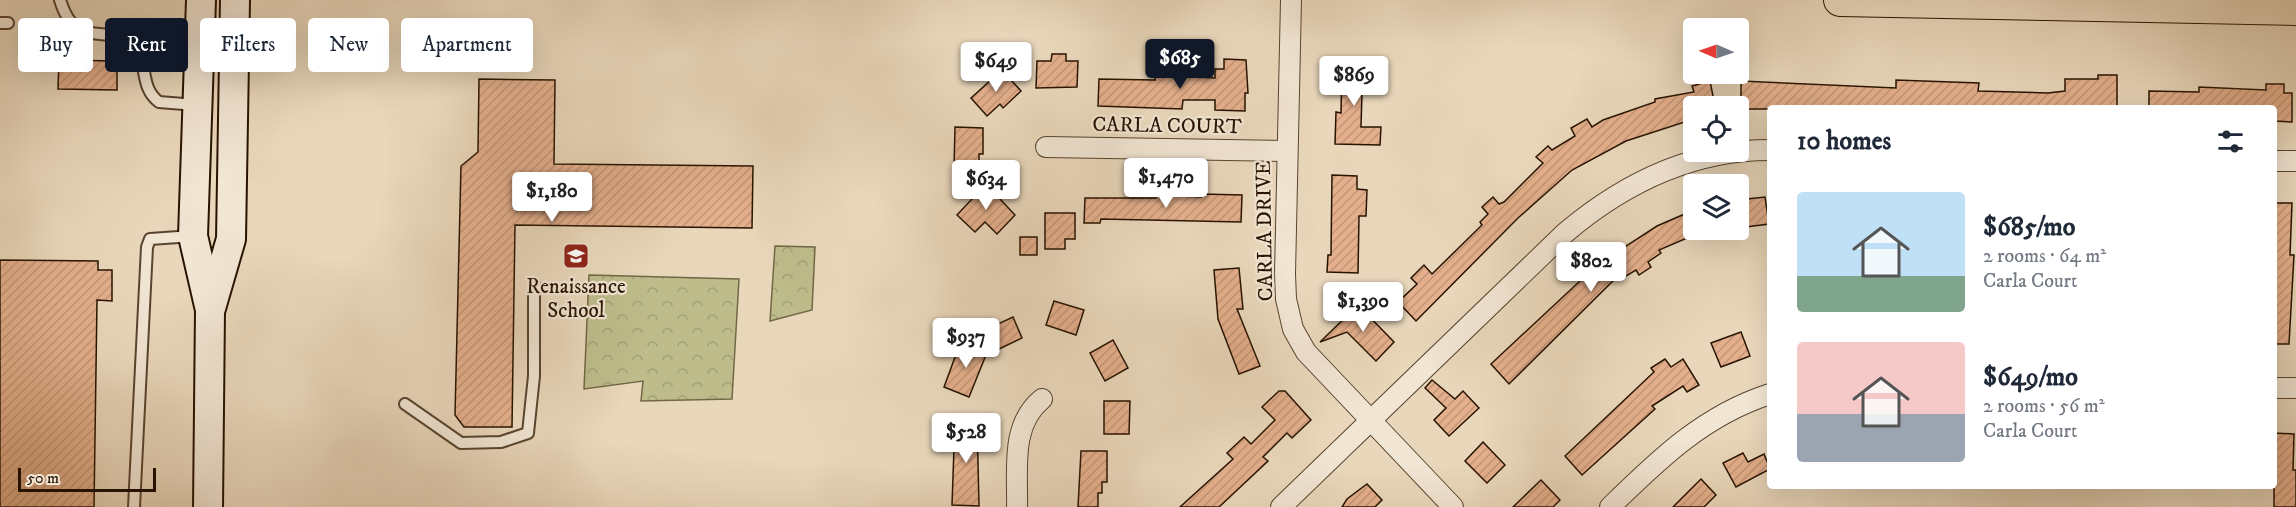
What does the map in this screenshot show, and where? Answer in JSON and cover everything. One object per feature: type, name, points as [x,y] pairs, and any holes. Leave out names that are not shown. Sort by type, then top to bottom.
[{"type":"main road","points":[[201,0],[196,105],[194,236],[210,310],[208,507]]},
{"type":"main road","points":[[210,310],[231,239],[236,0]]},
{"type":"main road","points":[[1840,0],[2296,9]]},
{"type":"street","name":"CARLA DRIVE","points":[[1291,0],[1285,274],[1286,299],[1293,329],[1311,359],[1454,507]]},
{"type":"street","name":"CARLA COURT","points":[[1046,147],[1287,151]]},
{"type":"street","points":[[1281,507],[1565,233],[1604,201],[1639,181],[1680,164],[1714,155],[1767,150]]},
{"type":"street","points":[[2277,161],[2296,161]]},
{"type":"street","points":[[2277,388],[2296,388]]},
{"type":"street","points":[[1610,507],[1661,457],[1694,431],[1731,410],[1767,395]]},
{"type":"street","points":[[1017,507],[1019,434],[1024,419],[1041,399]]},
{"type":"lane","points":[[60,0],[69,20],[76,28],[113,36],[131,44],[140,56],[146,88],[159,102],[196,105]]},
{"type":"lane","points":[[134,507],[147,247],[150,239],[194,236]]},
{"type":"lane","points":[[405,404],[461,443],[501,442],[528,433],[534,376],[534,284]]},
{"type":"green space","points":[[775,246],[815,247],[812,310],[770,321]]},
{"type":"green space","points":[[589,275],[739,279],[732,399],[641,401],[643,381],[584,389]]},
{"type":"building","points":[[1052,54],[1066,54],[1066,61],[1078,61],[1077,87],[1036,88],[1037,61],[1051,61]]},
{"type":"building","points":[[1224,59],[1246,60],[1248,93],[1245,93],[1245,111],[1215,110],[1215,100],[1183,100],[1182,109],[1098,106],[1099,79],[1155,80],[1155,75],[1215,78],[1215,69],[1224,69]]},
{"type":"building","points":[[1342,60],[1368,61],[1368,92],[1362,92],[1361,127],[1381,127],[1380,145],[1335,144],[1336,112],[1341,113]]},
{"type":"building","points":[[93,61],[105,61],[105,72],[117,72],[117,90],[58,89],[59,72],[93,72]]},
{"type":"building","points":[[1002,70],[1021,91],[1003,108],[1000,104],[987,116],[971,98]]},
{"type":"building","points":[[2098,75],[2117,75],[2117,105],[1767,105],[1767,109],[1749,109],[1749,96],[1741,96],[1741,84],[1749,84],[1749,81],[1896,88],[1896,80],[1979,83],[1978,91],[2048,93],[2065,91],[2065,79],[2098,79]]},
{"type":"building","points":[[479,79],[555,80],[554,164],[753,166],[752,228],[515,225],[512,427],[464,427],[455,415],[461,166],[478,152]]},
{"type":"building","points":[[1711,84],[1713,96],[1683,96],[1683,123],[1626,141],[1572,170],[1518,218],[1416,321],[1398,302],[1417,284],[1411,278],[1424,265],[1432,274],[1482,225],[1480,222],[1488,214],[1482,207],[1493,197],[1499,204],[1504,202],[1543,163],[1536,157],[1548,146],[1552,150],[1575,136],[1571,128],[1587,119],[1592,127],[1603,120],[1655,102],[1655,99],[1694,92],[1692,86]]},
{"type":"building","points":[[2266,84],[2284,84],[2284,93],[2292,93],[2292,122],[2277,121],[2277,105],[2149,105],[2149,91],[2199,92],[2199,87],[2266,90]]},
{"type":"building","points":[[955,127],[983,128],[983,154],[979,154],[979,168],[954,168]]},
{"type":"building","points":[[1332,175],[1357,176],[1357,189],[1367,190],[1366,216],[1359,216],[1358,273],[1327,272],[1328,255],[1331,255]]},
{"type":"building","points":[[986,184],[1015,215],[997,234],[985,222],[975,232],[957,215]]},
{"type":"building","points":[[1201,194],[1242,195],[1241,222],[1101,219],[1100,223],[1084,223],[1085,198],[1156,198],[1156,195],[1201,197]]},
{"type":"building","points":[[1765,197],[1767,224],[1749,227],[1749,199]]},
{"type":"building","points":[[2277,203],[2292,203],[2290,255],[2294,255],[2289,344],[2277,344]]},
{"type":"building","points":[[1045,213],[1075,213],[1075,239],[1065,239],[1065,249],[1045,249]]},
{"type":"building","points":[[1683,215],[1683,240],[1659,250],[1661,253],[1648,262],[1651,267],[1639,275],[1636,270],[1626,276],[1623,271],[1509,384],[1491,364],[1597,265],[1657,226]]},
{"type":"building","points":[[1020,237],[1037,237],[1037,255],[1020,255]]},
{"type":"building","points":[[0,260],[98,261],[98,270],[112,270],[112,301],[97,300],[94,507],[0,507]]},
{"type":"building","points":[[1239,268],[1243,309],[1237,309],[1260,366],[1239,374],[1218,319],[1214,270]]},
{"type":"building","points":[[1054,301],[1084,310],[1076,335],[1046,325]]},
{"type":"building","points":[[1358,305],[1394,342],[1376,361],[1347,332],[1320,342]]},
{"type":"building","points":[[1013,317],[1022,338],[995,351],[985,330]]},
{"type":"building","points":[[1741,332],[1750,356],[1721,367],[1711,343]]},
{"type":"building","points":[[1113,340],[1128,368],[1105,381],[1090,353]]},
{"type":"building","points":[[965,342],[988,350],[969,397],[944,387],[958,349],[962,350]]},
{"type":"building","points":[[1665,359],[1671,367],[1683,359],[1699,385],[1687,392],[1683,386],[1652,406],[1655,409],[1582,475],[1565,456],[1654,372],[1651,368]]},
{"type":"building","points":[[1432,380],[1455,399],[1463,391],[1479,408],[1449,436],[1434,420],[1446,408],[1425,388]]},
{"type":"building","points":[[1279,391],[1285,391],[1311,420],[1292,438],[1287,433],[1263,457],[1268,461],[1219,507],[1180,507],[1233,459],[1227,453],[1244,437],[1251,444],[1275,420],[1262,407]]},
{"type":"building","points":[[1104,401],[1130,401],[1129,434],[1104,434]]},
{"type":"building","points":[[955,420],[977,420],[979,506],[952,505]]},
{"type":"building","points":[[2277,433],[2294,434],[2293,470],[2296,470],[2296,507],[2274,507],[2274,489],[2277,489]]},
{"type":"building","points":[[1483,442],[1505,465],[1487,483],[1465,461]]},
{"type":"building","points":[[1081,451],[1107,451],[1107,482],[1102,482],[1102,493],[1098,493],[1098,507],[1078,507]]},
{"type":"building","points":[[1743,453],[1748,462],[1764,454],[1767,471],[1736,487],[1723,463]]},
{"type":"building","points":[[1701,479],[1716,495],[1704,507],[1673,507]]},
{"type":"building","points":[[1541,480],[1560,500],[1553,507],[1513,507]]},
{"type":"building","points":[[1367,484],[1382,500],[1375,507],[1342,507],[1347,499]]},
{"type":"place","name":"Renaissance School","points":[[576,256]]}]
